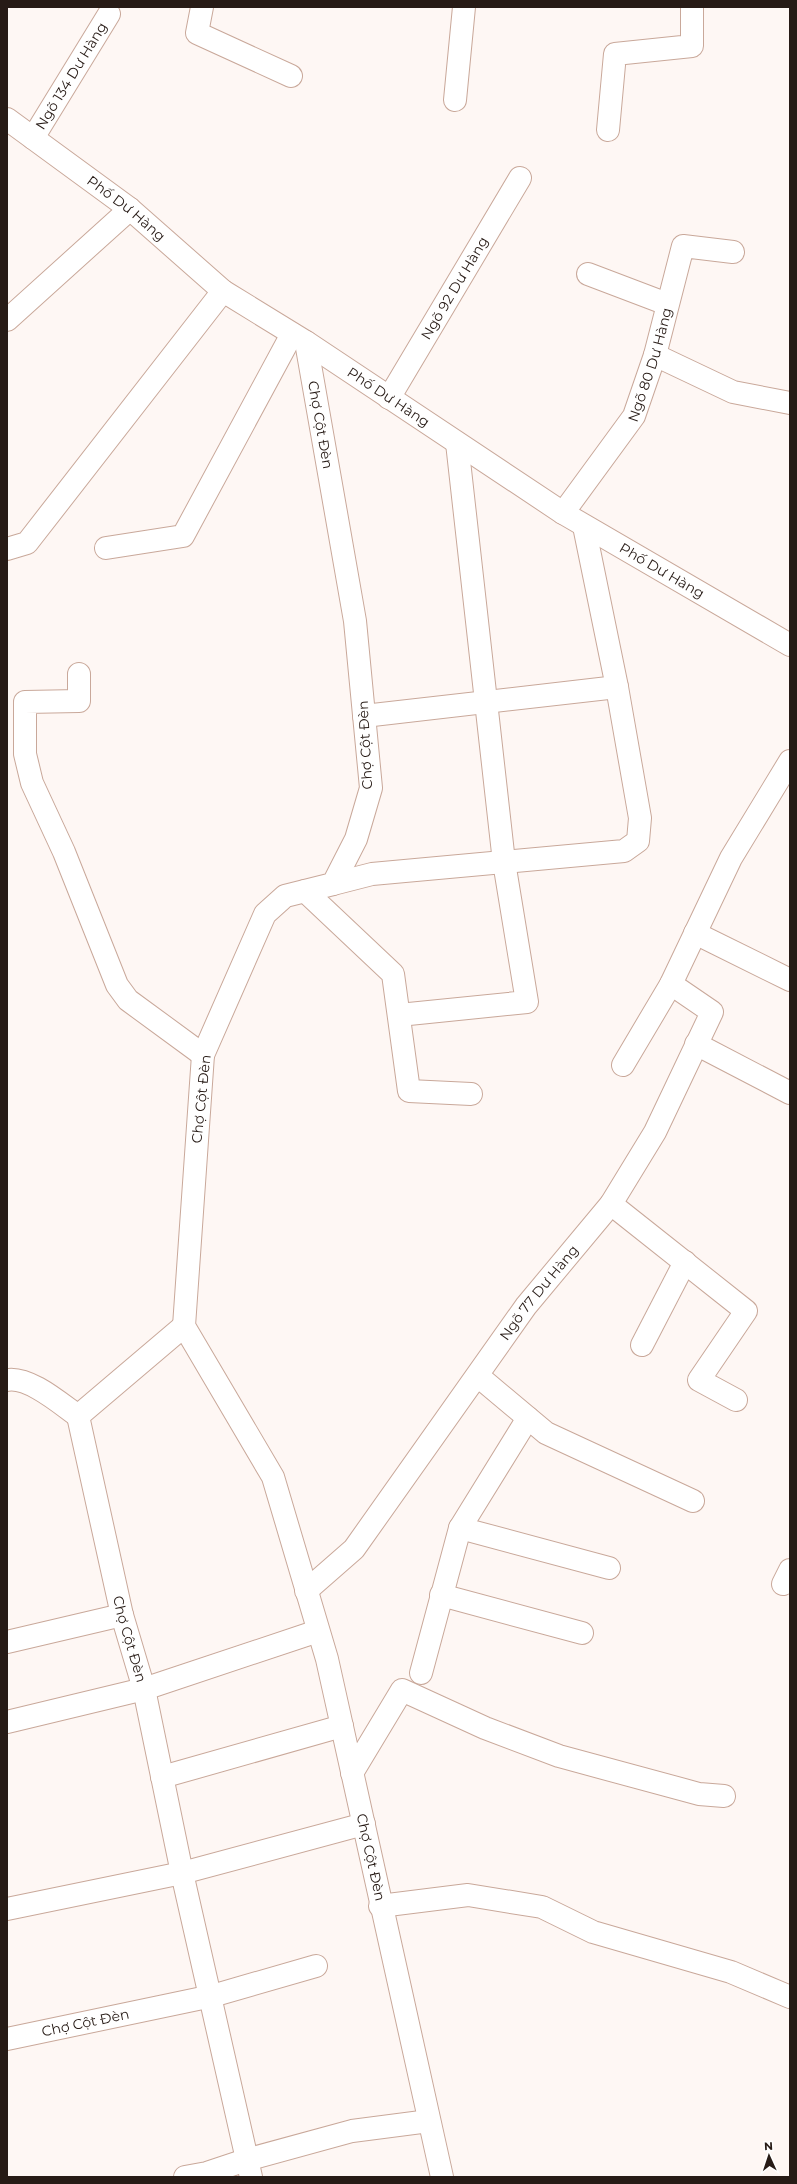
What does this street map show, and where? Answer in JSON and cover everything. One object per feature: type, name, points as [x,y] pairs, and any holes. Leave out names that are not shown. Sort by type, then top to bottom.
[{"type":"street","points":[[202,7],[197,33],[291,76]]},
{"type":"street","points":[[455,100],[464,7]]},
{"type":"street","points":[[608,130],[615,54],[692,46],[692,7]]},
{"type":"street","name":"Ngõ 134 Dư Hàng","points":[[33,138],[109,14]]},
{"type":"street","name":"Phố Dư Hàng","points":[[7,119],[130,209],[223,291],[299,338],[563,513],[790,646]]},
{"type":"street","name":"Ngõ 92 Dư Hàng","points":[[389,398],[520,178]]},
{"type":"street","points":[[7,320],[130,209]]},
{"type":"street","name":"Ngõ 80 Dư Hàng","points":[[563,513],[634,416],[655,355],[683,246],[733,252]]},
{"type":"street","points":[[588,274],[667,304]]},
{"type":"street","points":[[7,549],[27,543],[223,291]]},
{"type":"street","points":[[106,548],[183,536],[299,338]]},
{"type":"street","name":"Chợ Cột Đèn","points":[[299,338],[355,621],[371,788],[356,839],[333,884],[286,896],[266,914],[203,1056],[184,1326],[273,1477],[326,1659],[364,1824],[380,1906],[442,2177]]},
{"type":"street","points":[[655,355],[733,392],[790,403]]},
{"type":"street","points":[[399,1015],[527,1002],[504,862],[457,442]]},
{"type":"street","points":[[333,884],[372,874],[624,851],[638,841],[640,818],[617,687],[584,526]]},
{"type":"street","points":[[79,674],[79,701],[25,702],[25,754],[32,783],[64,852],[117,985],[128,1000],[203,1056]]},
{"type":"street","points":[[364,716],[617,687]]},
{"type":"street","points":[[623,1065],[671,984],[731,858],[790,761]]},
{"type":"street","points":[[305,891],[393,974],[409,1091],[471,1094]]},
{"type":"street","points":[[695,933],[790,980]]},
{"type":"street","name":"Ngõ 77 Dư Hàng","points":[[306,1590],[354,1549],[478,1376],[526,1306],[612,1204],[655,1132],[712,1012],[671,984]]},
{"type":"street","points":[[696,1044],[790,1094]]},
{"type":"street","points":[[612,1204],[746,1311],[699,1380],[736,1400]]},
{"type":"street","points":[[642,1345],[685,1262]]},
{"type":"street","points":[[7,1380],[13,1379],[39,1389],[78,1416],[184,1326]]},
{"type":"street","points":[[478,1376],[546,1434],[693,1500]]},
{"type":"street","name":"Chợ Cột Đèn","points":[[78,1416],[122,1615],[144,1689],[182,1873],[212,1996]]},
{"type":"street","points":[[421,1673],[460,1528],[528,1418]]},
{"type":"street","points":[[460,1528],[609,1568]]},
{"type":"street","points":[[441,1595],[582,1633]]},
{"type":"street","points":[[7,1642],[122,1615]]},
{"type":"street","points":[[7,1722],[144,1689],[318,1631]]},
{"type":"street","points":[[352,1773],[402,1690],[485,1728],[559,1756],[698,1794],[724,1796]]},
{"type":"street","points":[[162,1777],[342,1726]]},
{"type":"street","points":[[7,1909],[182,1873],[364,1824]]},
{"type":"street","points":[[380,1906],[468,1895],[542,1907],[593,1932],[731,1972],[790,1997]]},
{"type":"street","name":"Chợ Cột Đèn","points":[[7,2040],[212,1996],[316,1966]]},
{"type":"street","points":[[212,1996],[249,2168]]},
{"type":"street","points":[[185,2177],[249,2168],[352,2131],[429,2121]]}]
